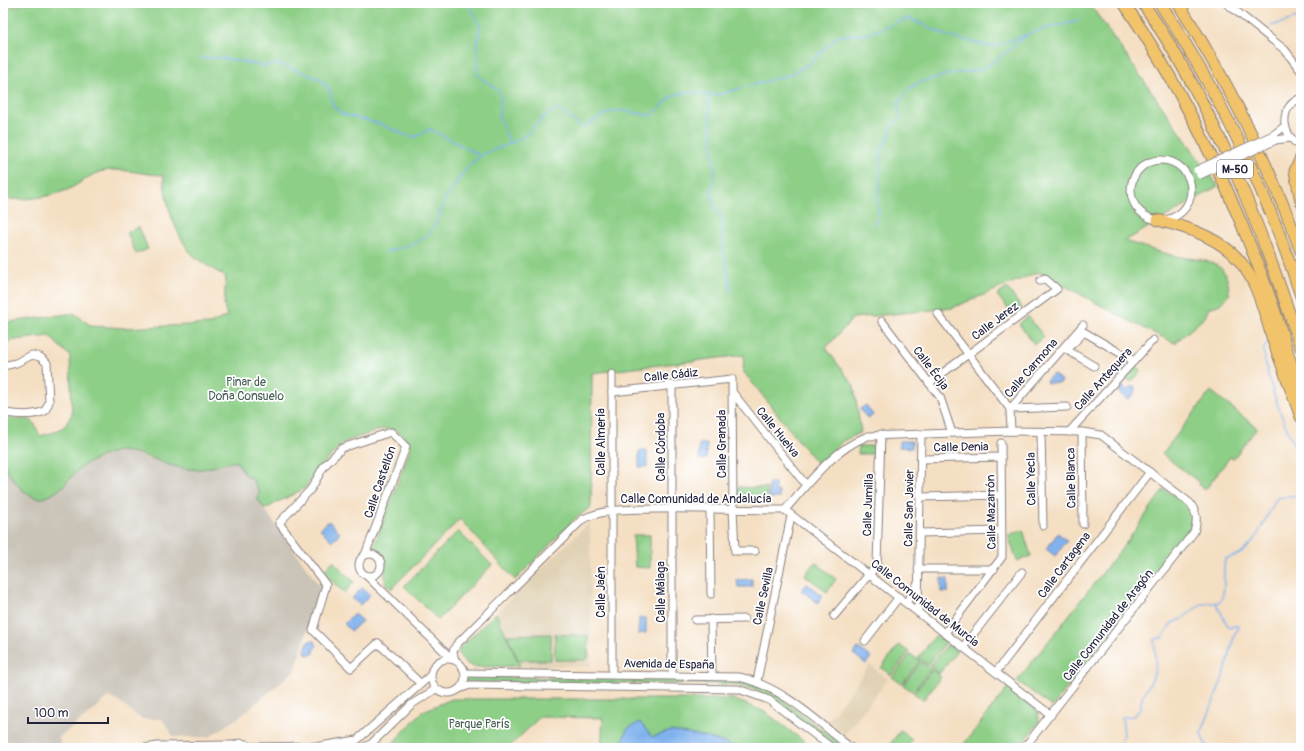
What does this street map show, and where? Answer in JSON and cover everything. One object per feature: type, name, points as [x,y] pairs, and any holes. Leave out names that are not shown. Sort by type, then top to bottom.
[{"type":"highway","points":[[1124,3],[1170,76],[1225,184],[1271,299],[1301,396]]},
{"type":"highway","name":"M-50","points":[[1143,3],[1204,106],[1240,179],[1263,237],[1301,348]]},
{"type":"highway","name":"M-50","points":[[1160,3],[1193,54],[1254,172],[1278,231],[1301,296]]},
{"type":"highway","points":[[1178,3],[1233,95],[1269,171],[1301,251]]},
{"type":"highway","points":[[1301,158],[1295,171],[1301,201]]},
{"type":"highway","points":[[1158,220],[1208,236],[1229,251],[1244,267],[1257,292],[1301,417]]},
{"type":"street","points":[[1226,3],[1285,50],[1301,71]]},
{"type":"street","points":[[1301,98],[1293,102],[1287,111],[1285,126],[1290,138],[1301,146]]},
{"type":"street","points":[[1275,138],[1285,126]]},
{"type":"street","points":[[1186,174],[1199,172],[1275,138],[1290,138]]},
{"type":"street","points":[[1160,161],[1173,163],[1186,174],[1190,184],[1191,194],[1188,203],[1183,211],[1175,216],[1158,220],[1142,213],[1133,200],[1132,183],[1136,175],[1148,164],[1160,161]]},
{"type":"street","points":[[1190,184],[1199,172]]},
{"type":"street","name":"Calle Jerez","points":[[929,384],[1057,289],[1044,278],[1040,282]]},
{"type":"street","points":[[938,314],[1010,409],[1067,406]]},
{"type":"street","name":"Calle Écija","points":[[882,321],[940,397],[952,433]]},
{"type":"street","name":"Calle Carmona","points":[[1011,431],[1010,409],[1083,325]]},
{"type":"street","points":[[1094,366],[1067,350],[1084,332],[1134,361]]},
{"type":"street","name":"Calle Antequera","points":[[1069,432],[1153,340]]},
{"type":"street","points":[[3,366],[16,363],[32,355],[44,360],[47,363],[49,402],[45,411],[38,414],[18,416],[3,413]]},
{"type":"street","name":"Calle Almería","points":[[612,374],[612,510]]},
{"type":"street","name":"Calle Cádiz","points":[[612,392],[732,379]]},
{"type":"street","name":"Calle Granada","points":[[732,379],[733,509],[735,551],[755,551]]},
{"type":"street","name":"Calle Córdoba","points":[[672,385],[672,508]]},
{"type":"street","name":"Calle Huelva","points":[[732,393],[806,485]]},
{"type":"street","name":"Calle Comunidad de Andalucía","points":[[456,645],[584,519],[595,514],[612,510],[672,508],[785,510],[806,485],[854,441],[868,436],[881,434],[1011,431],[1082,432],[1101,435],[1190,503],[1196,511]]},
{"type":"street","name":"Calle Castellón","points":[[365,555],[406,447],[391,432],[342,448],[324,466],[311,489],[279,523],[326,585],[313,630],[351,668],[378,643],[420,683]]},
{"type":"street","name":"Calle Yecla","points":[[1042,432],[1044,526]]},
{"type":"street","name":"Calle Blanca","points":[[1082,432],[1083,524]]},
{"type":"street","name":"Calle Jumilla","points":[[834,616],[877,565],[881,434]]},
{"type":"street","name":"Calle San Javier","points":[[918,612],[921,434]]},
{"type":"street","name":"Calle Mazarrón","points":[[945,633],[1002,557],[1001,444]]},
{"type":"street","name":"Calle Denia","points":[[921,459],[1001,457]]},
{"type":"street","name":"Calle Cartagena","points":[[996,672],[1150,472]]},
{"type":"street","points":[[920,496],[1001,495]]},
{"type":"street","name":"Calle Málaga","points":[[672,508],[672,674]]},
{"type":"street","points":[[710,509],[711,594]]},
{"type":"street","name":"Calle Jaén","points":[[612,510],[612,674]]},
{"type":"street","name":"Calle Comunidad de Murcia","points":[[785,510],[1051,714]]},
{"type":"street","name":"Calle Comunidad de Aragón","points":[[1024,748],[1152,588],[1194,532],[1197,522],[1196,511]]},
{"type":"street","name":"Calle Sevilla","points":[[757,681],[792,516]]},
{"type":"street","points":[[920,533],[1001,531]]},
{"type":"street","points":[[380,588],[381,562],[372,554],[365,555],[358,564],[360,571],[380,588],[437,646],[463,668],[465,679],[459,689],[447,693],[436,689],[430,675]]},
{"type":"street","points":[[368,577],[377,574],[381,568]]},
{"type":"street","points":[[918,569],[994,569]]},
{"type":"street","points":[[963,647],[1022,572]]},
{"type":"street","name":"Calle San Javier","points":[[906,603],[918,582]]},
{"type":"street","points":[[865,641],[899,597]]},
{"type":"street","points":[[711,619],[712,676]]},
{"type":"street","points":[[695,620],[744,619]]},
{"type":"street","points":[[437,646],[447,648],[456,645]]},
{"type":"street","points":[[454,659],[456,645]]},
{"type":"street","points":[[145,748],[158,746],[231,747],[239,743],[250,747],[320,746],[340,744],[357,740],[430,675],[438,661],[437,646]]},
{"type":"street","points":[[438,661],[454,659]]},
{"type":"street","name":"Avenida de España","points":[[465,673],[672,674],[739,677],[757,681],[794,703],[851,748]]},
{"type":"street","name":"Avenida de España","points":[[459,689],[470,685],[738,688],[769,700],[832,748]]},
{"type":"street","points":[[362,748],[371,746],[412,704],[436,689]]},
{"type":"street","points":[[340,744],[358,748],[359,744],[385,722],[393,708]]},
{"type":"shaded area","points":[[3,448],[4,463],[27,493],[38,498],[46,497],[68,482],[81,467],[113,452],[127,452],[180,468],[202,469],[237,462],[246,476],[252,478],[259,491],[258,500],[321,588],[295,670],[242,715],[209,737],[174,737],[162,719],[141,719],[118,701],[108,697],[93,711],[59,737],[61,748],[3,748]]},
{"type":"shaded area","points":[[590,522],[591,666],[520,666],[496,613]]},
{"type":"shaded area","points":[[870,665],[888,679],[845,734],[828,721]]},
{"type":"green space","name":"Pinar de Doña Consuelo","points":[[20,3],[1089,3],[1218,186],[1125,241],[1175,256],[1213,263],[1220,267],[1225,273],[1228,282],[1229,295],[1220,304],[1209,308],[1205,317],[1175,343],[1038,272],[952,308],[853,318],[826,348],[854,386],[861,432],[843,441],[818,465],[743,371],[744,355],[592,373],[591,507],[577,517],[515,580],[460,519],[391,589],[385,583],[385,557],[380,553],[373,552],[373,548],[410,450],[409,441],[396,430],[383,429],[344,442],[319,468],[305,488],[265,509],[258,500],[259,491],[252,478],[246,476],[237,462],[206,468],[191,469],[173,466],[129,452],[113,452],[83,466],[57,491],[51,495],[39,498],[28,494],[23,490],[9,474],[4,463],[3,418],[31,420],[40,436],[55,432],[65,426],[72,414],[70,356],[49,336],[3,343],[3,323],[74,313],[91,326],[124,328],[210,324],[227,316],[224,305],[226,277],[207,266],[194,256],[179,235],[168,206],[163,175],[122,170],[106,170],[87,178],[67,190],[52,195],[27,199],[3,199],[3,6],[20,6]]},
{"type":"green space","points":[[139,227],[148,249],[136,254],[127,232]]},
{"type":"green space","points":[[1007,288],[1022,308],[1013,315],[997,295]]},
{"type":"green space","points":[[1028,316],[1044,337],[1034,344],[1019,324]]},
{"type":"green space","points":[[1135,365],[1142,371],[1131,382],[1124,377]]},
{"type":"green space","points":[[1211,391],[1257,428],[1233,459],[1230,457],[1205,490],[1199,485],[1200,483],[1162,454]]},
{"type":"green space","points":[[859,446],[876,446],[875,454],[858,454]]},
{"type":"green space","points":[[738,487],[767,488],[767,502],[738,502]]},
{"type":"green space","points":[[1164,489],[1186,504],[1190,509],[1192,514],[1191,528],[1052,707],[1017,681],[1126,543]]},
{"type":"green space","points":[[1023,530],[1031,556],[1017,561],[1008,535]]},
{"type":"green space","points":[[458,531],[492,565],[438,620],[404,586]]},
{"type":"green space","points":[[633,535],[650,535],[650,568],[635,567]]},
{"type":"green space","points":[[333,561],[354,582],[344,593],[323,572]]},
{"type":"green space","points":[[815,562],[836,579],[827,592],[805,575]]},
{"type":"green space","points":[[496,613],[520,666],[473,667],[464,662],[458,653],[460,648]]},
{"type":"green space","points":[[551,634],[551,660],[518,660],[507,635]]},
{"type":"green space","points":[[555,634],[588,636],[588,658],[585,660],[555,660]]},
{"type":"green space","points":[[936,635],[946,642],[928,665],[918,658]]},
{"type":"green space","points":[[948,644],[957,651],[939,674],[930,666]]},
{"type":"green space","points":[[899,645],[909,652],[891,675],[881,668]]},
{"type":"green space","points":[[910,654],[920,661],[902,684],[892,677]]},
{"type":"green space","points":[[921,662],[931,669],[913,692],[903,685]]},
{"type":"green space","points":[[932,670],[941,677],[923,700],[914,693]]},
{"type":"green space","points":[[466,677],[734,679],[758,685],[773,693],[846,748],[838,748],[770,697],[756,690],[734,684],[466,682]]},
{"type":"green space","points":[[1008,687],[1038,711],[1039,722],[1019,748],[961,748]]},
{"type":"green space","name":"Parque París","points":[[452,699],[733,699],[765,712],[813,748],[601,748],[603,718],[540,717],[508,748],[388,748],[423,711]]},
{"type":"green space","points":[[901,730],[912,739],[905,748],[887,748]]},
{"type":"water","points":[[1053,374],[1062,381],[1061,383],[1047,383],[1046,381]]},
{"type":"water","points":[[1122,386],[1126,391],[1131,387],[1135,387],[1135,392],[1128,400],[1118,392]]},
{"type":"water","points":[[866,405],[873,415],[868,419],[860,409]]},
{"type":"water","points":[[899,441],[912,441],[912,448],[899,447]]},
{"type":"water","points":[[699,444],[707,444],[706,459],[699,460]]},
{"type":"water","points":[[639,451],[647,451],[647,467],[639,467]]},
{"type":"water","points":[[769,483],[775,483],[775,491],[779,491],[779,498],[769,498]]},
{"type":"water","points":[[329,521],[340,533],[332,541],[320,529]]},
{"type":"water","points":[[1058,533],[1067,541],[1055,556],[1046,549]]},
{"type":"water","points":[[941,578],[948,579],[948,592],[941,592]]},
{"type":"water","points":[[752,579],[752,587],[738,587],[737,580]]},
{"type":"water","points":[[807,584],[823,596],[818,603],[801,590]]},
{"type":"water","points":[[362,588],[370,595],[360,605],[352,598]]},
{"type":"water","points":[[354,614],[362,621],[351,631],[344,624]]},
{"type":"water","points":[[639,618],[646,618],[646,633],[638,634]]},
{"type":"water","points":[[312,640],[317,645],[314,649],[314,653],[310,655],[306,654],[305,650],[308,642]]},
{"type":"water","points":[[858,648],[871,657],[866,664],[853,654]]},
{"type":"water","points":[[640,722],[652,737],[671,731],[709,738],[734,746],[752,748],[624,748],[623,740],[627,729]]},
{"type":"waterway","points":[[468,3],[480,27],[476,47],[478,54],[477,75],[498,90],[501,96],[499,117],[510,143]]},
{"type":"waterway","points":[[1271,26],[1301,17]]},
{"type":"waterway","points":[[386,252],[417,242],[430,232],[436,223],[449,192],[476,159],[490,151],[520,139],[527,134],[543,117],[557,109],[584,128],[602,116],[616,111],[651,116],[672,96],[685,92],[717,95],[789,75],[809,64],[838,36],[867,34],[909,18],[947,36],[993,47],[1042,29],[1079,21]]},
{"type":"waterway","points":[[874,226],[879,213],[877,198],[882,148],[889,136],[892,125],[900,118],[898,103],[911,87],[921,82],[949,74],[979,70],[989,65],[1017,44],[1025,36]]},
{"type":"waterway","points":[[201,58],[222,58],[265,66],[280,64],[320,79],[330,90],[333,106],[342,114],[380,124],[408,136],[415,137],[430,129],[479,155]]},
{"type":"waterway","points":[[708,94],[715,173],[711,192],[716,210],[722,217],[724,253],[731,291]]},
{"type":"waterway","points":[[1270,341],[1264,348],[1268,374],[1278,405],[1301,460]]},
{"type":"waterway","points":[[1117,748],[1124,735],[1122,717],[1133,716],[1141,709],[1142,698],[1154,674],[1156,661],[1154,639],[1162,638],[1172,623],[1182,619],[1201,604],[1220,602],[1224,586],[1225,559],[1240,554],[1254,541],[1277,498],[1298,495],[1301,490]]},
{"type":"waterway","points":[[1207,748],[1201,734],[1225,672],[1235,633],[1239,628],[1238,625],[1229,628],[1216,603]]}]
